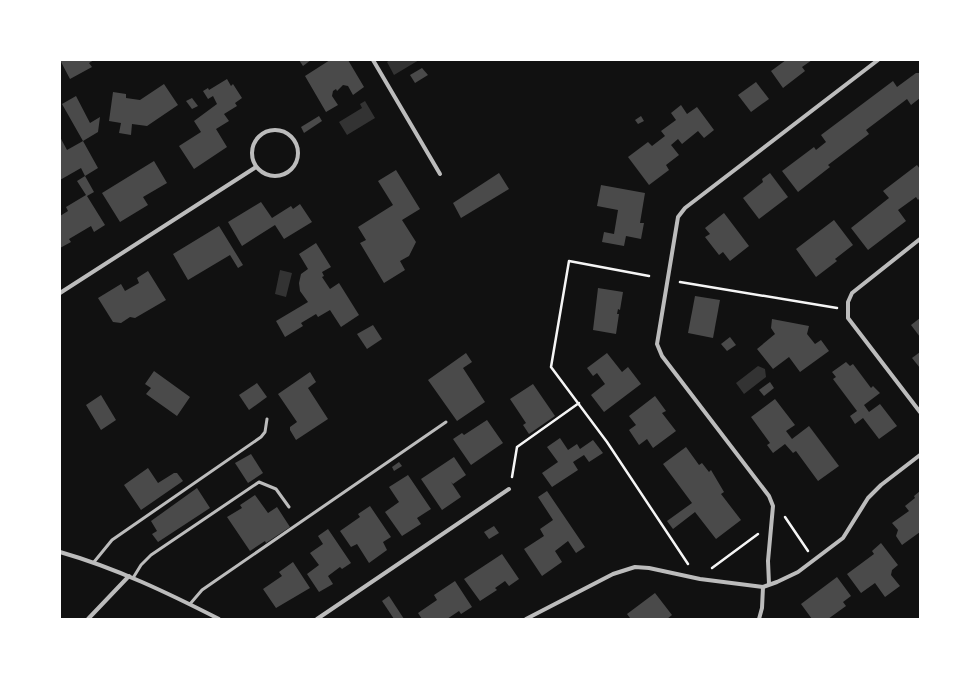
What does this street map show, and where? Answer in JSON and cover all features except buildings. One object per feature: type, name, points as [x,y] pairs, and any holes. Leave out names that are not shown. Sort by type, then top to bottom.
[{"type":"street","points":[[373,60],[440,174]]},
{"type":"street","points":[[768,584],[768,561],[774,506],[769,496],[662,356],[657,344],[678,217],[685,208],[878,60]]},
{"type":"street","points":[[275,129],[289,134],[294,139],[298,146],[297,162],[289,172],[278,176],[270,176],[256,167],[253,160],[253,146],[261,134],[275,129]]},
{"type":"street","points":[[60,293],[256,167]]},
{"type":"street","points":[[920,239],[852,293],[848,302],[848,318],[920,412]]},
{"type":"street","points":[[526,619],[613,574],[635,567],[650,568],[700,579],[763,587],[798,572],[843,538],[868,498],[881,485],[920,455]]},
{"type":"street","points":[[317,619],[509,489]]},
{"type":"street","points":[[60,552],[94,562],[131,577],[219,619]]},
{"type":"street","points":[[88,619],[131,577]]},
{"type":"street","points":[[759,619],[762,608],[763,587]]},
{"type":"lane","points":[[94,562],[112,540],[261,437],[265,432],[267,420]]},
{"type":"lane","points":[[190,604],[202,590],[446,422]]},
{"type":"lane","points":[[131,577],[151,555],[260,482],[276,489],[289,507]]},
{"type":"path","points":[[649,276],[569,262],[551,367],[607,442],[689,566]]},
{"type":"path","points":[[680,282],[837,308]]},
{"type":"path","points":[[509,489],[517,447],[579,404]]},
{"type":"path","points":[[784,517],[808,551]]},
{"type":"path","points":[[706,568],[711,569],[760,533]]},
{"type":"shaded area","points":[[390,60],[419,60],[394,75],[387,62]]},
{"type":"shaded area","points":[[365,101],[375,118],[347,135],[339,122],[362,108],[360,104]]},
{"type":"shaded area","points":[[280,270],[292,273],[286,297],[275,294]]},
{"type":"shaded area","points":[[758,366],[765,369],[766,377],[744,394],[736,383]]}]
